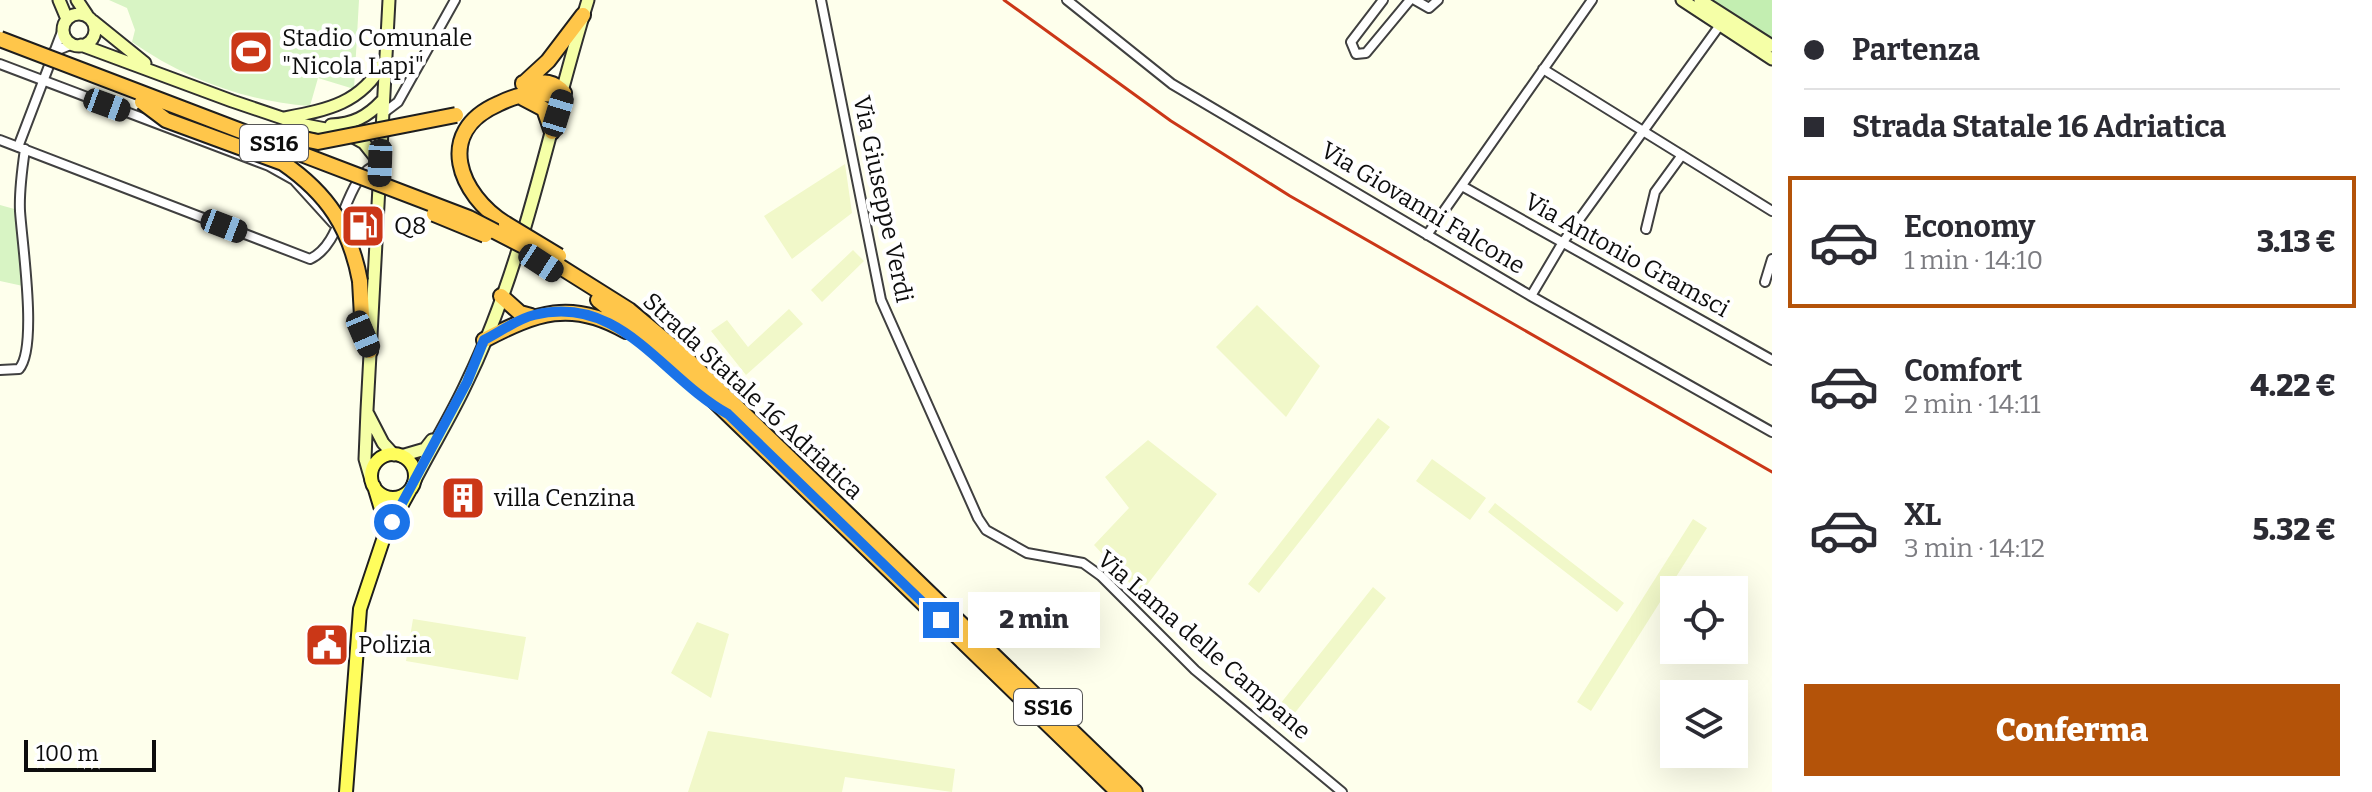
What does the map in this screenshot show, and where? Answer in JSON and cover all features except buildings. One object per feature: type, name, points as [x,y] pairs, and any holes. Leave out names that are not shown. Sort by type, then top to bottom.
[{"type":"highway","name":"SS16","points":[[548,258],[485,211],[471,195],[462,176],[461,146],[480,114],[521,90],[548,61],[585,4]]},
{"type":"highway","name":"SS16","points":[[0,36],[290,139],[318,142],[456,115],[521,90]]},
{"type":"highway","name":"Strada Statale 16 Adriatica","points":[[0,36],[469,218],[548,258],[629,310],[684,356],[1135,792]]},
{"type":"highway","name":"Strada Statale 16 Adriatica","points":[[0,48],[548,258],[654,344],[1118,792]]},
{"type":"highway","points":[[552,132],[544,109],[521,90],[546,81],[558,85],[564,93]]},
{"type":"highway","name":"SS16","points":[[142,102],[166,120],[283,163],[299,175],[335,213],[349,234],[360,281],[363,334],[370,351]]},
{"type":"highway","points":[[501,296],[520,313],[531,316]]},
{"type":"highway","name":"SS16","points":[[484,340],[531,316],[573,312],[606,319],[627,332],[711,405],[728,414]]},
{"type":"main road","points":[[346,792],[360,609],[384,537],[411,487],[414,471],[398,455],[377,462],[372,483],[384,519],[384,537]]},
{"type":"main road","points":[[372,483],[391,498],[411,487]]},
{"type":"street","points":[[372,483],[365,459],[389,0]]},
{"type":"street","points":[[318,126],[347,124],[398,102],[455,0]]},
{"type":"street","name":"Via Giuseppe Verdi","points":[[821,0],[881,300],[986,530]]},
{"type":"street","name":"Via Giovanni Falcone","points":[[1067,0],[1172,84],[1531,296],[1772,432]]},
{"type":"street","points":[[1383,0],[1353,38],[1353,52],[1366,53],[1412,0],[1429,8],[1438,0]]},
{"type":"street","points":[[1427,235],[1592,0]]},
{"type":"street","points":[[1682,0],[1772,59]]},
{"type":"street","points":[[1700,0],[1772,46]]},
{"type":"street","points":[[411,487],[467,382],[501,296],[564,93],[585,4]]},
{"type":"street","points":[[572,62],[585,4]]},
{"type":"street","points":[[65,12],[76,14],[84,8]]},
{"type":"street","points":[[53,52],[94,36],[84,8]]},
{"type":"street","points":[[84,8],[155,71]]},
{"type":"street","points":[[65,12],[66,38],[77,45],[284,118],[346,133],[364,143],[380,163]]},
{"type":"street","points":[[0,370],[19,369],[25,363],[27,286],[20,210],[22,148],[65,12]]},
{"type":"street","points":[[1531,296],[1563,242],[1720,25]]},
{"type":"street","points":[[284,118],[332,109],[353,99],[376,76],[384,61]]},
{"type":"street","points":[[0,64],[269,166],[294,180],[336,226]]},
{"type":"street","points":[[1543,69],[1772,211]]},
{"type":"street","points":[[353,99],[382,108]]},
{"type":"street","points":[[0,140],[310,259],[317,255],[336,226],[365,170],[380,163]]},
{"type":"street","points":[[1646,229],[1655,192],[1682,155]]},
{"type":"street","name":"Via Antonio Gramsci","points":[[1462,186],[1772,360]]},
{"type":"street","points":[[1765,282],[1772,259]]},
{"type":"street","points":[[367,410],[379,436],[398,455],[425,449],[438,434]]},
{"type":"street","name":"Via Lama delle Campane","points":[[986,530],[1027,553],[1083,563],[1101,576],[1195,670],[1342,792]]},
{"type":"green space","name":"Stadio Comunale \"Nicola Lapi\"","points":[[109,0],[359,0],[354,89],[318,78],[310,106],[262,99],[216,86],[173,67],[132,42],[135,30],[127,8]]},
{"type":"green space","points":[[1705,0],[1772,0],[1772,43]]},
{"type":"green space","points":[[845,164],[852,213],[792,259],[764,216]]},
{"type":"green space","points":[[0,205],[18,210],[23,286],[0,281]]},
{"type":"green space","points":[[853,250],[864,261],[822,302],[811,290]]},
{"type":"green space","points":[[1257,305],[1320,366],[1286,417],[1216,347]]},
{"type":"green space","points":[[789,309],[803,324],[746,375],[711,331],[727,320],[748,347]]},
{"type":"green space","points":[[1378,418],[1390,427],[1259,593],[1248,584]]},
{"type":"green space","points":[[1148,440],[1217,494],[1140,594],[1094,545],[1129,508],[1105,477]]},
{"type":"green space","points":[[1432,459],[1486,498],[1470,520],[1416,481]]},
{"type":"green space","points":[[1495,503],[1624,603],[1617,612],[1488,512]]},
{"type":"green space","points":[[1693,519],[1707,528],[1677,576],[1660,576],[1660,602],[1591,711],[1577,702]]},
{"type":"green space","points":[[1373,587],[1386,598],[1282,729],[1269,718]]},
{"type":"green space","points":[[413,619],[526,637],[518,680],[406,661]]},
{"type":"green space","points":[[697,622],[729,634],[711,698],[671,673]]},
{"type":"green space","points":[[708,731],[955,769],[952,792],[845,777],[842,792],[688,792]]},
{"type":"railway","points":[[1004,0],[1171,121],[1290,196],[1772,472]]},
{"type":"place","name":"Stadio Comunale \"Nicola Lapi\"","points":[[251,52]]},
{"type":"place","name":"Q8","points":[[363,226]]},
{"type":"place","name":"villa Cenzina","points":[[463,498]]},
{"type":"place","name":"Polizia","points":[[327,645]]},
{"type":"route","points":[[392,522],[467,382],[484,340],[531,316],[581,313],[606,319],[627,332],[711,405],[728,414],[941,620]]}]
